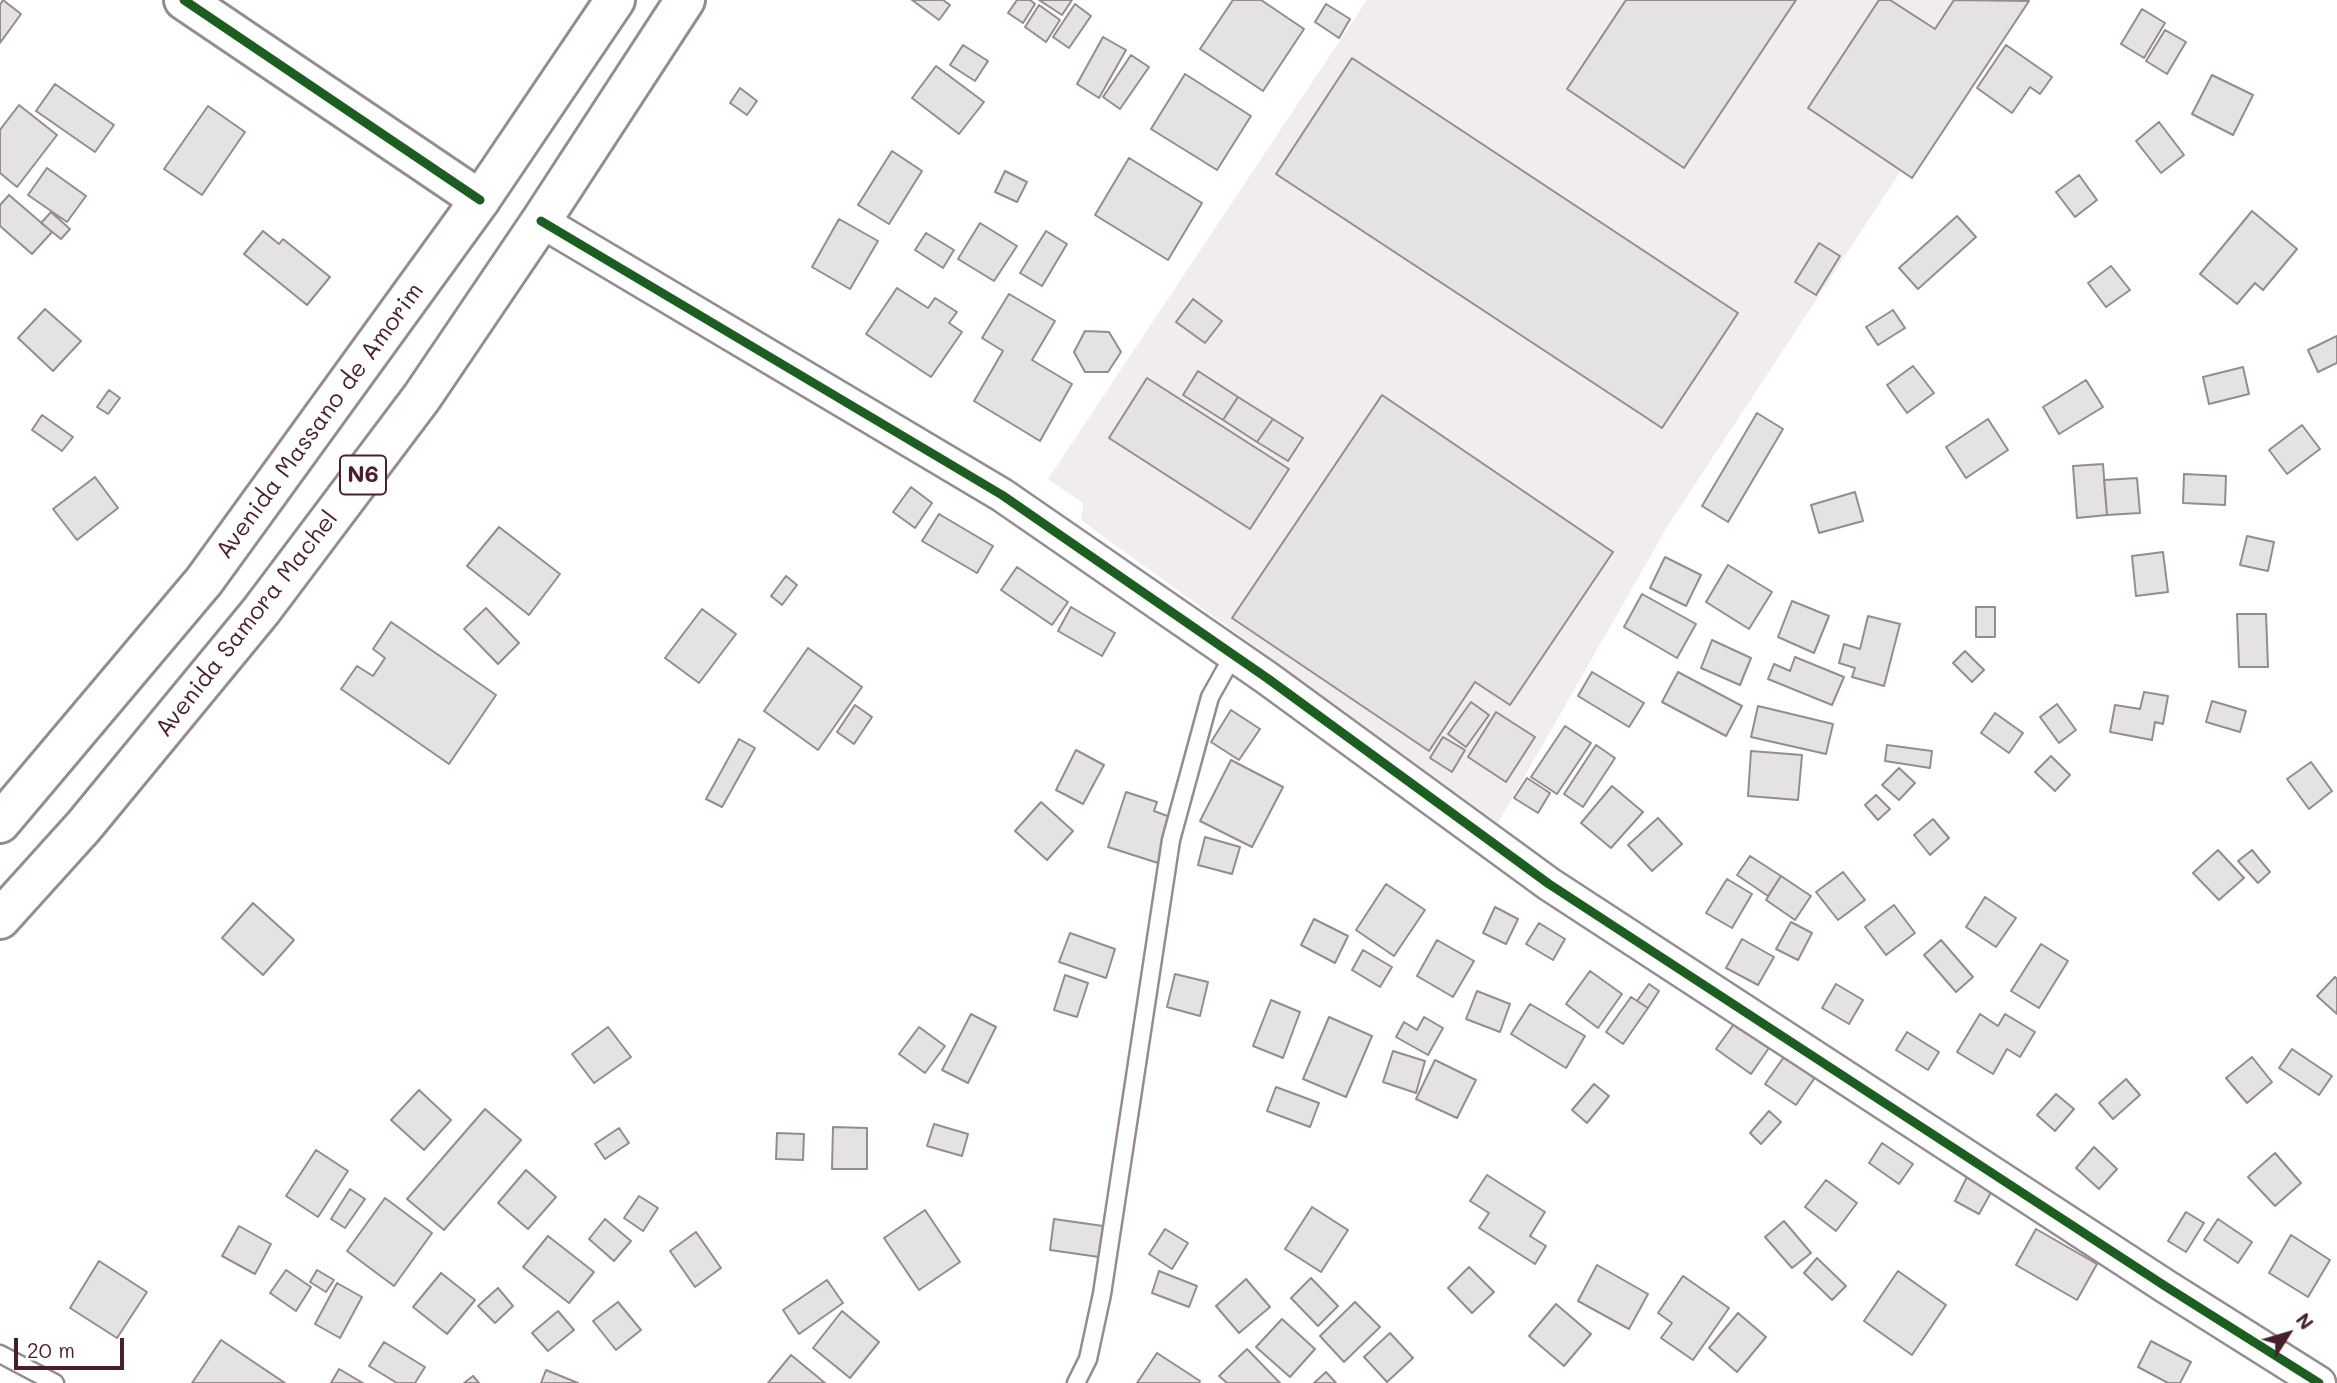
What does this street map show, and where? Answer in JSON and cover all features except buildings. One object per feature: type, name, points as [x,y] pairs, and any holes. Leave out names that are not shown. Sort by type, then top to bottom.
[{"type":"main road","points":[[184,0],[480,200]]},
{"type":"main road","name":"Avenida Massano de Amorim","points":[[0,823],[204,581],[480,200],[615,0]]},
{"type":"main road","name":"Avenida Samora Machel","points":[[0,919],[85,826],[261,611],[422,397],[685,0]]},
{"type":"street","points":[[541,221],[1002,495],[1234,654],[1549,884],[2165,1286],[2319,1383]]},
{"type":"lane","points":[[1076,1383],[1088,1359],[1102,1294],[1171,840],[1210,697],[1234,654]]},
{"type":"lane","points":[[0,1354],[55,1383]]},
{"type":"shaded area","points":[[1367,0],[2013,0],[1667,527],[1498,823],[1081,520],[1083,503],[1048,479]]},
{"type":"cycle path","points":[[184,0],[480,200]]},
{"type":"cycle path","points":[[541,221],[1002,495],[1267,678],[1549,884],[2165,1286],[2319,1383]]}]
